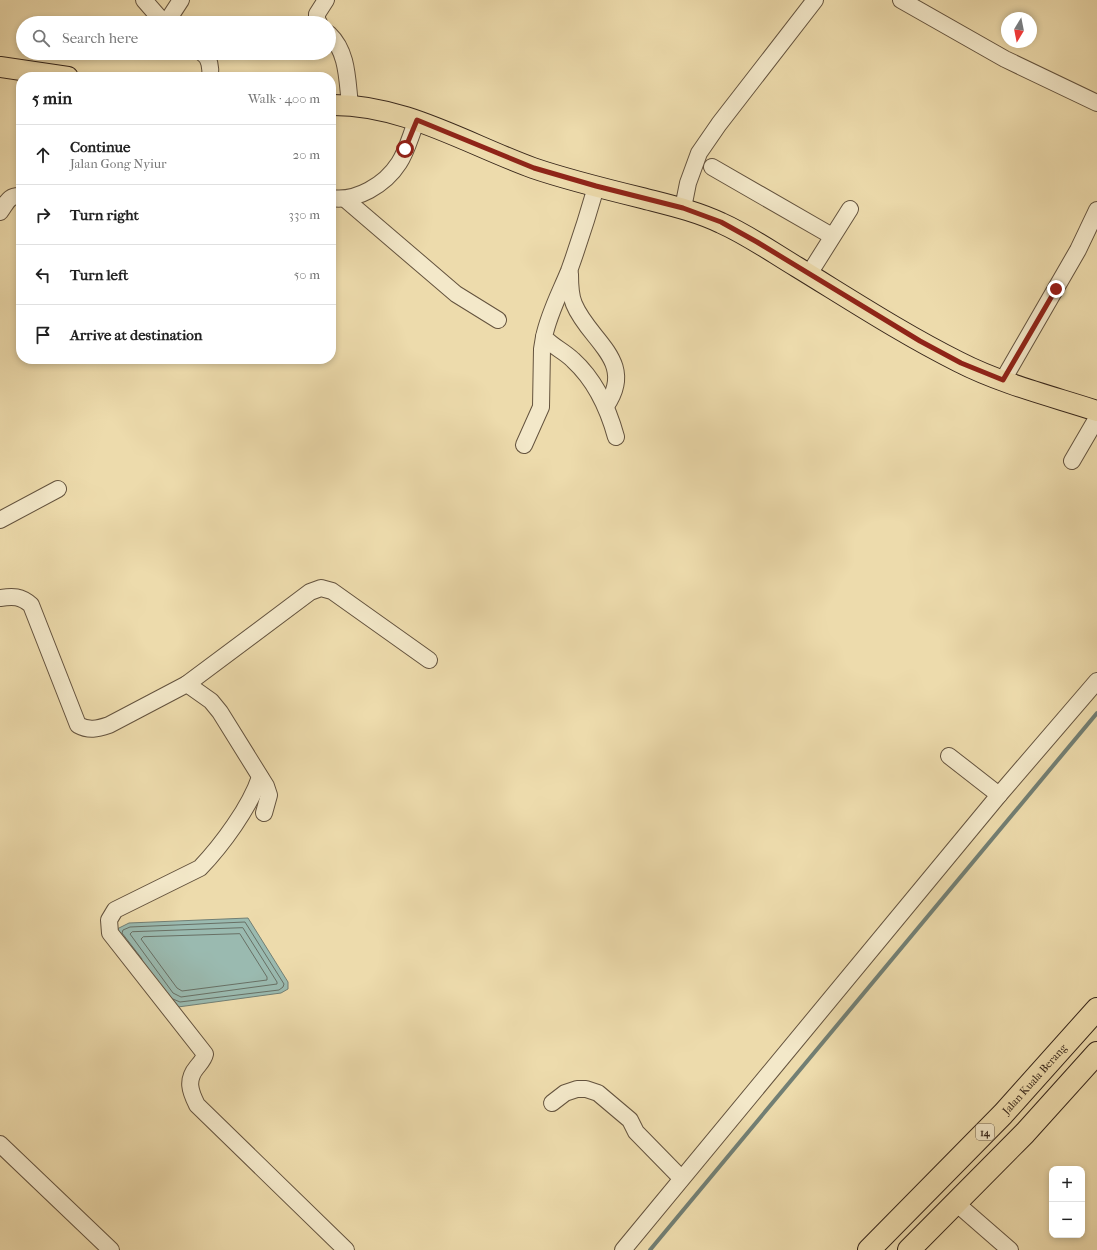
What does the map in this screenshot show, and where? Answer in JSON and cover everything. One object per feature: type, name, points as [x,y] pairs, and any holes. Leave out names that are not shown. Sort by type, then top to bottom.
[{"type":"highway","name":"Jalan Kuala Berang","points":[[869,1250],[1003,1114],[1097,1009]]},
{"type":"highway","points":[[909,1250],[1025,1132],[1097,1053]]},
{"type":"main road","points":[[0,67],[34,72]]},
{"type":"main road","points":[[341,105],[381,110],[417,120],[534,168],[596,186],[683,208],[721,222],[920,341],[961,363],[1003,380],[1097,411]]},
{"type":"street","points":[[144,0],[159,16]]},
{"type":"street","points":[[170,16],[181,0]]},
{"type":"street","points":[[317,16],[326,0]]},
{"type":"street","points":[[683,208],[688,183],[699,153],[718,124],[815,0]]},
{"type":"street","points":[[901,0],[1005,59],[1097,103]]},
{"type":"street","points":[[336,41],[345,62],[341,105]]},
{"type":"street","points":[[208,60],[211,68],[211,72]]},
{"type":"street","points":[[338,199],[356,197],[387,177],[399,163],[417,120]]},
{"type":"street","points":[[712,166],[832,236]]},
{"type":"street","points":[[524,445],[541,407],[542,349],[551,310],[570,269],[581,239],[596,186]]},
{"type":"street","points":[[0,212],[8,199],[16,196]]},
{"type":"street","points":[[338,199],[386,233],[456,294],[498,320]]},
{"type":"street","points":[[809,274],[850,209]]},
{"type":"street","points":[[1003,380],[1078,250],[1097,210]]},
{"type":"street","points":[[570,269],[571,290],[574,304],[610,356],[615,366],[616,388],[606,406]]},
{"type":"street","points":[[544,337],[551,344],[571,358],[585,372],[606,406],[616,437]]},
{"type":"street","points":[[1072,461],[1097,418]]},
{"type":"street","points":[[0,520],[58,489]]},
{"type":"street","points":[[0,598],[13,596],[23,598],[31,605],[78,725],[85,729],[96,729],[109,725],[187,684],[310,592],[321,588],[332,591],[430,660]]},
{"type":"street","points":[[623,1250],[999,795],[1097,681]]},
{"type":"street","points":[[187,684],[211,701],[220,712],[260,777],[269,795],[264,813]]},
{"type":"street","points":[[948,756],[999,795]]},
{"type":"street","points":[[260,777],[250,800],[211,856],[200,868],[115,910],[109,920],[110,932],[205,1054],[204,1058],[191,1074],[189,1083],[190,1091],[197,1105],[346,1250]]},
{"type":"street","points":[[552,1104],[565,1093],[577,1089],[586,1089],[598,1093],[626,1116],[636,1132],[681,1178]]},
{"type":"street","points":[[0,1144],[111,1250]]},
{"type":"street","points":[[956,1203],[1010,1250]]},
{"type":"water","points":[[248,918],[288,982],[288,989],[281,993],[178,1007],[167,1000],[115,930],[129,923]]},
{"type":"waterway","points":[[650,1250],[1097,713]]},
{"type":"route","points":[[405,149],[417,120],[534,168],[596,186],[683,208],[721,222],[757,242],[920,341],[961,363],[1003,380],[1056,289]]}]
